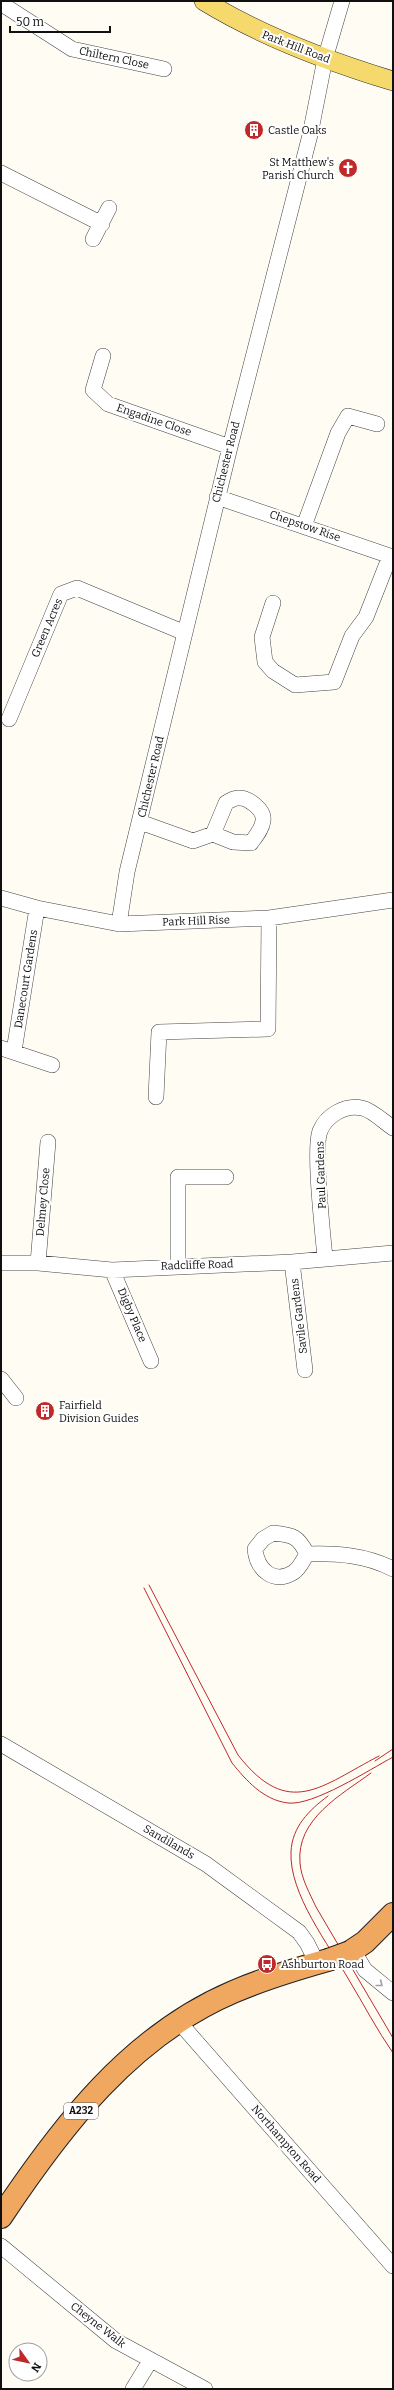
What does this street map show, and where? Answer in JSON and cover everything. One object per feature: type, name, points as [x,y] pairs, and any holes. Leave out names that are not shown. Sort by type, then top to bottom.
[{"type":"highway","name":"A232","points":[[1,2217],[55,2142],[102,2085],[132,2056],[179,2022],[232,1992],[351,1951],[365,1942],[393,1914]]},
{"type":"main road","name":"Park Hill Road","points":[[204,1],[256,31],[325,59],[393,81]]},
{"type":"street","name":"Chichester Road","points":[[119,924],[127,872],[217,497],[286,234],[314,121],[325,59],[342,1]]},
{"type":"street","name":"Chiltern Close","points":[[4,7],[72,49],[164,69]]},
{"type":"street","points":[[1,173],[102,224]]},
{"type":"street","points":[[93,239],[109,208]]},
{"type":"street","name":"Engadine Close","points":[[103,356],[94,390],[108,404],[230,446]]},
{"type":"street","points":[[304,526],[338,432],[348,416],[377,424]]},
{"type":"street","name":"Chepstow Rise","points":[[217,497],[392,556]]},
{"type":"street","points":[[273,603],[262,637],[265,662],[273,671],[295,685],[334,682],[352,636],[366,617],[392,556]]},
{"type":"street","name":"Green Acres","points":[[9,719],[61,594],[77,588],[185,633]]},
{"type":"street","points":[[140,822],[193,841],[213,834]]},
{"type":"street","name":"Park Hill Rise","points":[[1,898],[37,908],[119,924],[269,918],[393,900]]},
{"type":"street","name":"Danecourt Gardens","points":[[37,908],[7,1049],[52,1065]]},
{"type":"street","points":[[156,1097],[159,1032],[268,1029],[269,918]]},
{"type":"street","name":"Paul Gardens","points":[[325,1258],[318,1152],[319,1132],[326,1121],[334,1114],[345,1109],[362,1108],[393,1128]]},
{"type":"street","name":"Delmey Close","points":[[38,1263],[48,1142]]},
{"type":"street","points":[[178,1266],[178,1177],[226,1177]]},
{"type":"street","name":"Radcliffe Road","points":[[1,1263],[38,1263],[112,1270],[292,1262],[393,1253]]},
{"type":"street","name":"Savile Gardens","points":[[292,1262],[305,1370]]},
{"type":"street","name":"Digby Place","points":[[112,1270],[151,1361]]},
{"type":"street","points":[[1,1378],[16,1398]]},
{"type":"street","points":[[307,1554],[333,1553],[358,1557],[393,1570]]},
{"type":"street","name":"Sandilands","points":[[1,1744],[206,1864],[299,1932],[322,1962]]},
{"type":"street","points":[[351,1951],[365,1970],[393,1993]]},
{"type":"street","name":"Northampton Road","points":[[179,2022],[393,2266]]},
{"type":"street","name":"Cheyne Walk","points":[[1,2246],[95,2325],[129,2349],[205,2389]]},
{"type":"street","points":[[133,2389],[150,2361]]},
{"type":"tram line","points":[[149,1585],[238,1755],[256,1775],[273,1787],[290,1792],[306,1791],[340,1778],[379,1756]]},
{"type":"tram line","points":[[144,1588],[232,1763],[243,1776],[263,1794],[288,1803],[312,1799],[341,1786],[393,1757]]},
{"type":"tram line","points":[[375,1761],[393,1749]]},
{"type":"tram line","points":[[371,1773],[334,1800],[313,1821],[305,1833],[301,1847],[300,1863],[304,1880],[316,1907],[393,2038]]},
{"type":"tram line","points":[[328,1796],[308,1813],[298,1827],[292,1843],[292,1868],[296,1885],[303,1902],[321,1935],[393,2053]]},
{"type":"place","name":"Castle Oaks","points":[[254,130]]},
{"type":"place","name":"St Matthew's Parish Church","points":[[348,168]]},
{"type":"place","name":"Fairfield Division Guides","points":[[45,1411]]},
{"type":"place","name":"Ashburton Road","points":[[267,1964]]}]
